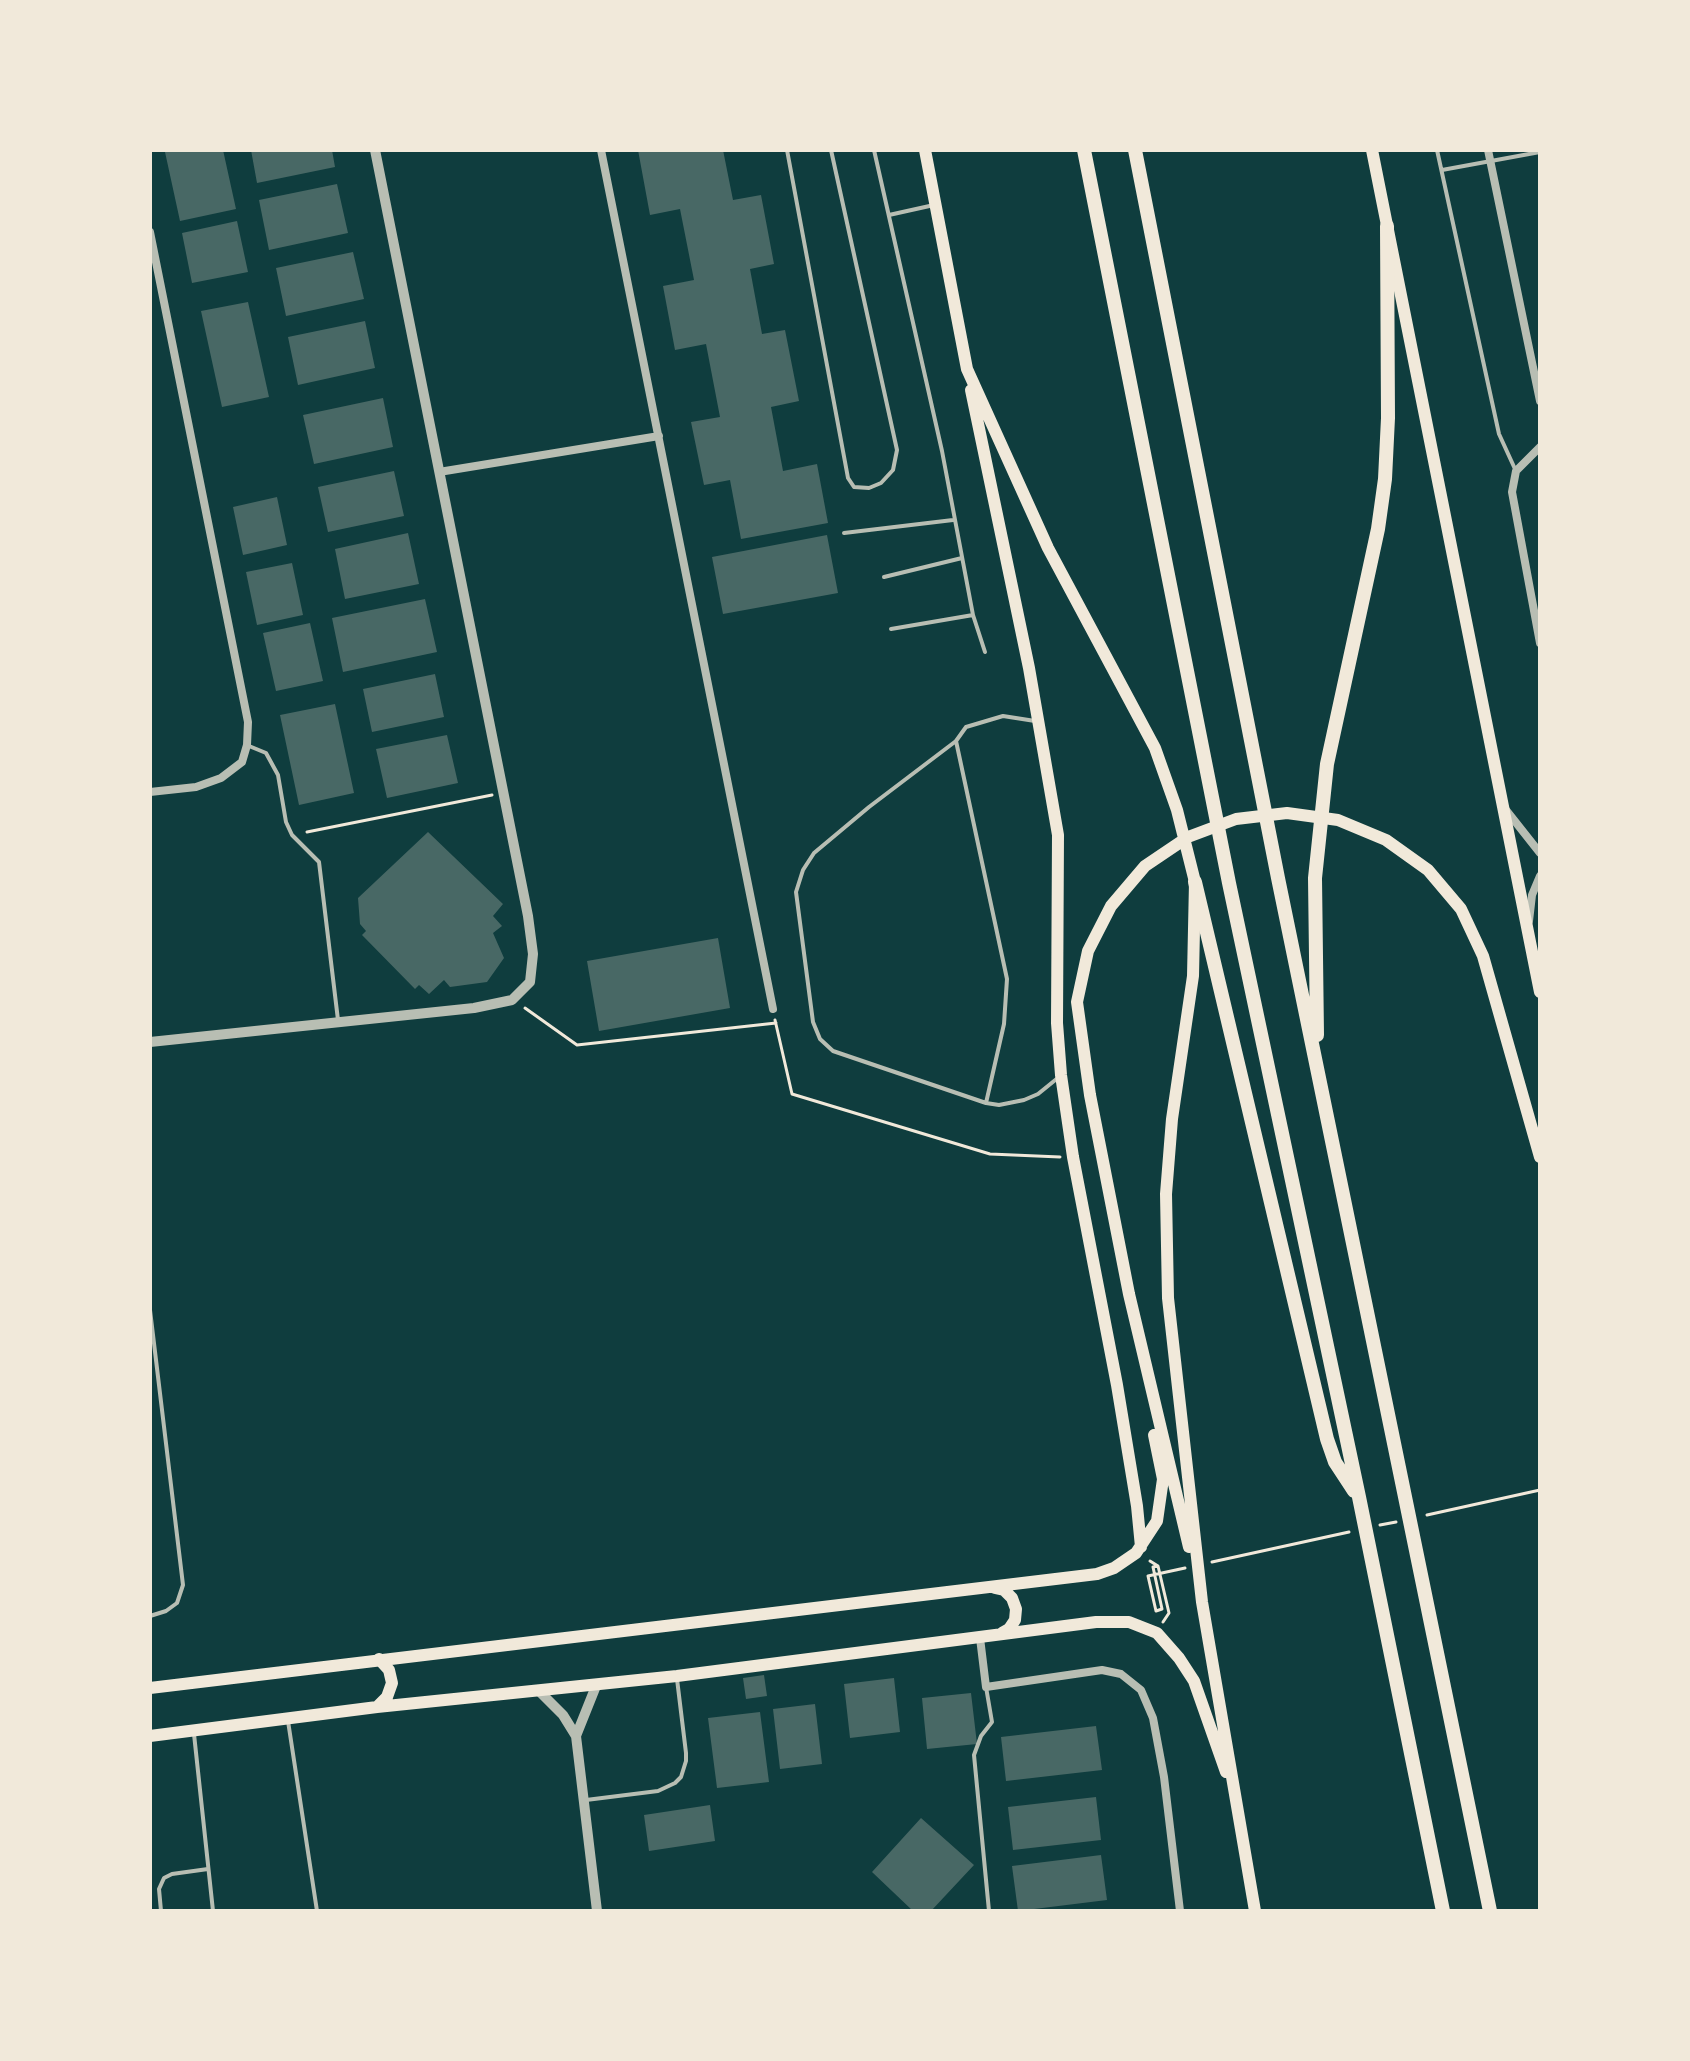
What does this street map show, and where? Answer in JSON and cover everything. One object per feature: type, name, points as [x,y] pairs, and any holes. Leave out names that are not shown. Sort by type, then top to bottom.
[{"type":"highway","points":[[1084,150],[1229,883],[1443,1911]]},
{"type":"highway","points":[[1135,150],[1317,1067],[1490,1911]]},
{"type":"highway","points":[[1317,1067],[1315,878],[1327,764],[1378,529],[1385,479],[1388,418],[1387,226]]},
{"type":"highway","points":[[1195,882],[1327,1439],[1335,1462],[1359,1497]]},
{"type":"main road","points":[[925,150],[1039,722],[1058,835],[1057,1023],[1061,1075],[1073,1157],[1137,1506],[1138,1550]]},
{"type":"main road","points":[[1372,150],[1540,992]]},
{"type":"main road","points":[[967,369],[1048,548],[1155,748],[1177,810],[1195,882],[1193,976],[1172,1119],[1166,1194],[1168,1298],[1202,1602]]},
{"type":"main road","points":[[150,1688],[1097,1574],[1114,1568],[1138,1550],[1157,1521],[1163,1479],[1082,1051],[1077,1002],[1088,951],[1111,906],[1145,866],[1188,837],[1236,819],[1287,813],[1338,820],[1386,840],[1428,870],[1461,909],[1483,956],[1540,1157]]},
{"type":"main road","points":[[1129,1294],[1202,1602],[1255,1911]]},
{"type":"main road","points":[[993,1588],[1004,1590],[1012,1598],[1016,1609],[1015,1620],[1009,1629],[999,1635]]},
{"type":"main road","points":[[150,1736],[377,1707],[596,1686],[1096,1622],[1129,1622],[1157,1633],[1194,1681],[1237,1803]]},
{"type":"main road","points":[[377,1707],[387,1697],[392,1683],[389,1670],[379,1659]]},
{"type":"street","points":[[150,1042],[474,1008],[512,1000],[530,982],[533,954],[528,916],[375,150]]},
{"type":"street","points":[[601,150],[773,1009]]},
{"type":"street","points":[[1488,150],[1540,401]]},
{"type":"street","points":[[150,232],[248,722],[247,745],[242,762],[221,778],[196,787],[150,792]]},
{"type":"street","points":[[439,472],[659,436]]},
{"type":"street","points":[[1540,447],[1516,471],[1512,492],[1540,643]]},
{"type":"street","points":[[1504,808],[1540,853]]},
{"type":"street","points":[[1528,930],[1532,895],[1540,876]]},
{"type":"street","points":[[980,1638],[986,1687],[1102,1670],[1121,1674],[1141,1690],[1153,1718],[1161,1762],[1180,1911]]},
{"type":"street","points":[[576,1736],[596,1686]]},
{"type":"street","points":[[540,1692],[563,1715],[576,1736],[597,1911]]},
{"type":"lane","points":[[787,150],[848,478],[854,487],[869,488],[881,483],[893,470],[897,450],[831,150]]},
{"type":"lane","points":[[874,150],[942,451],[973,615],[985,652]]},
{"type":"lane","points":[[1437,150],[1499,434],[1516,471]]},
{"type":"lane","points":[[1442,170],[1540,152]]},
{"type":"lane","points":[[889,215],[936,204]]},
{"type":"lane","points":[[844,533],[954,520]]},
{"type":"lane","points":[[884,577],[962,558]]},
{"type":"lane","points":[[891,629],[973,615]]},
{"type":"lane","points":[[1039,722],[1015,717],[990,718],[966,727],[956,741],[814,853],[803,870],[796,892],[813,1022],[826,1046],[833,1051],[999,1105],[1038,1094],[1061,1075]]},
{"type":"lane","points":[[956,741],[1007,979],[1004,1024],[986,1103]]},
{"type":"lane","points":[[247,745],[266,753],[278,775],[286,822],[292,835],[319,862],[338,1023]]},
{"type":"lane","points":[[150,1310],[183,1585],[177,1603],[166,1611],[150,1616]]},
{"type":"lane","points":[[584,1800],[658,1791],[681,1777],[686,1753],[677,1676]]},
{"type":"lane","points":[[986,1687],[992,1722],[981,1736],[974,1755],[989,1911]]},
{"type":"lane","points":[[288,1719],[317,1911]]},
{"type":"lane","points":[[193,1731],[213,1911]]},
{"type":"lane","points":[[161,1911],[160,1885],[168,1875],[208,1869]]},
{"type":"lane","points":[[150,1902],[160,1900]]},
{"type":"path","points":[[292,835],[503,792]]},
{"type":"path","points":[[512,1000],[577,1045],[776,1023]]},
{"type":"path","points":[[773,1009],[792,1094],[990,1154],[1073,1157]]},
{"type":"path","points":[[1419,1517],[1540,1490]]},
{"type":"path","points":[[1374,1527],[1404,1520]]},
{"type":"path","points":[[1208,1563],[1359,1530]]},
{"type":"path","points":[[1138,1550],[1158,1566],[1169,1613],[1157,1633]]},
{"type":"path","points":[[1158,1566],[1153,1567],[1162,1609],[1156,1611],[1148,1576],[1193,1566]]},
{"type":"building","points":[[223,150],[236,209],[180,221],[165,152]]},
{"type":"building","points":[[251,150],[332,150],[335,167],[257,183]]},
{"type":"building","points":[[638,150],[723,150],[733,200],[761,195],[774,264],[750,269],[762,334],[785,330],[799,401],[771,407],[783,471],[817,464],[828,523],[741,539],[730,480],[704,485],[691,422],[720,417],[706,344],[675,350],[663,286],[694,280],[680,209],[650,215]]},
{"type":"building","points":[[337,184],[348,233],[269,250],[259,200]]},
{"type":"building","points":[[237,221],[248,272],[192,283],[182,233]]},
{"type":"building","points":[[353,252],[364,299],[286,316],[276,268]]},
{"type":"building","points":[[248,302],[269,397],[222,407],[201,311]]},
{"type":"building","points":[[365,321],[375,368],[298,385],[288,337]]},
{"type":"building","points":[[383,398],[393,447],[314,464],[303,415]]},
{"type":"building","points":[[394,471],[404,516],[328,532],[318,487]]},
{"type":"building","points":[[277,497],[287,545],[243,555],[233,507]]},
{"type":"building","points":[[408,533],[419,584],[345,599],[335,549]]},
{"type":"building","points":[[827,535],[838,593],[723,614],[712,557]]},
{"type":"building","points":[[292,563],[303,615],[257,625],[246,572]]},
{"type":"building","points":[[425,599],[437,652],[343,672],[332,618]]},
{"type":"building","points":[[310,623],[323,681],[276,691],[263,633]]},
{"type":"building","points":[[435,674],[444,717],[372,732],[363,689]]},
{"type":"building","points":[[335,704],[354,793],[299,805],[280,715]]},
{"type":"building","points":[[447,735],[458,783],[387,798],[376,749]]},
{"type":"building","points":[[428,832],[503,904],[493,916],[502,926],[493,933],[504,958],[487,982],[450,987],[444,980],[429,994],[419,985],[415,989],[362,935],[366,931],[360,924],[358,898]]},
{"type":"building","points":[[718,938],[730,1008],[599,1031],[587,961]]},
{"type":"building","points":[[764,1675],[767,1696],[746,1699],[743,1678]]},
{"type":"building","points":[[894,1678],[900,1732],[850,1738],[844,1684]]},
{"type":"building","points":[[971,1693],[977,1744],[927,1749],[922,1698]]},
{"type":"building","points":[[815,1704],[822,1764],[780,1769],[773,1709]]},
{"type":"building","points":[[760,1712],[769,1782],[717,1788],[708,1718]]},
{"type":"building","points":[[1096,1726],[1102,1770],[1006,1781],[1001,1737]]},
{"type":"building","points":[[1096,1797],[1101,1840],[1013,1850],[1008,1807]]},
{"type":"building","points":[[710,1805],[715,1841],[649,1851],[644,1815]]},
{"type":"building","points":[[921,1818],[974,1865],[931,1911],[913,1911],[872,1872]]},
{"type":"building","points":[[1101,1855],[1107,1900],[1018,1911],[1012,1866]]}]
